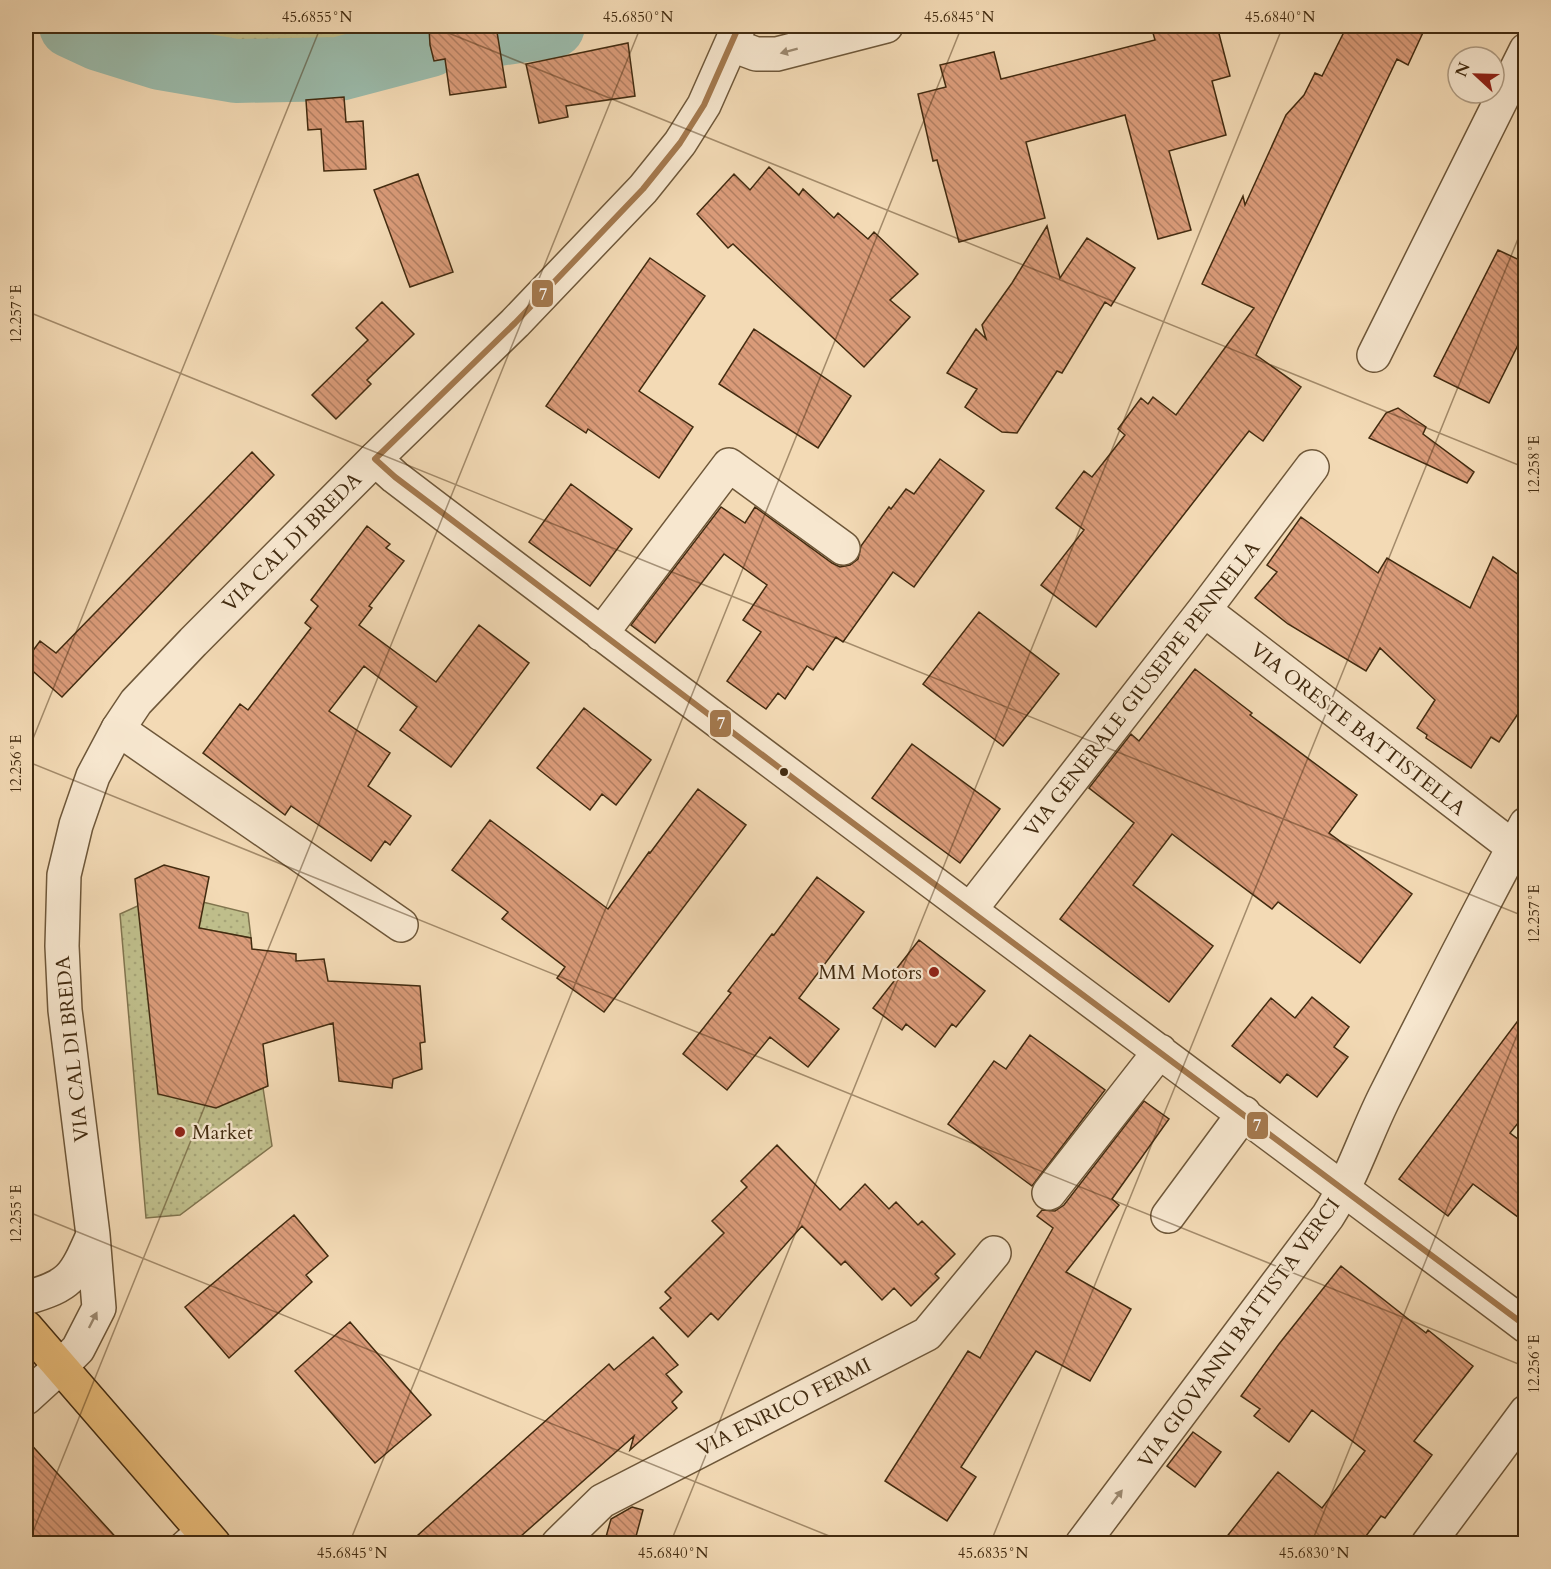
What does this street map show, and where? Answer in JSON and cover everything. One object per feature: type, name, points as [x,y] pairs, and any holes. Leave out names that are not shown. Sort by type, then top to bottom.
[{"type":"main road","points":[[26,1327],[197,1538]]},
{"type":"street","points":[[736,35],[756,54],[777,54],[886,26]]},
{"type":"street","name":"VIA CAL DI BREDA","points":[[26,1398],[78,1349],[99,1308],[93,1235],[65,1010],[62,946],[64,875],[76,825],[93,776],[118,729],[136,702],[375,459],[523,315],[643,189],[680,143],[704,105],[736,35]]},
{"type":"street","points":[[1374,355],[1526,50]]},
{"type":"street","points":[[375,459],[395,477],[601,634],[1526,1326]]},
{"type":"street","points":[[601,634],[729,465],[843,548]]},
{"type":"street","name":"VIA GENERALE GIUSEPPE PENNELLA","points":[[970,910],[1204,610],[1312,467]]},
{"type":"street","name":"VIA ORESTE BATTISTELLA","points":[[1204,610],[1521,843]]},
{"type":"street","points":[[118,729],[400,925]]},
{"type":"street","name":"VIA GIOVANNI BATTISTA VERCI","points":[[1082,1544],[1328,1216],[1344,1190],[1383,1100],[1521,843]]},
{"type":"street","points":[[1049,1193],[1160,1051]]},
{"type":"street","points":[[1168,1216],[1244,1113]]},
{"type":"street","points":[[26,1298],[48,1292],[61,1285],[78,1270],[93,1235]]},
{"type":"street","name":"VIA ENRICO FERMI","points":[[558,1544],[602,1501],[927,1334],[994,1252]]},
{"type":"street","points":[[1428,1544],[1526,1412]]},
{"type":"shaded area","points":[[143,26],[396,26],[399,37],[213,52]]},
{"type":"shaded area","points":[[166,893],[248,913],[251,938],[199,928],[263,1088],[272,1146],[180,1215],[146,1218],[120,914]]},
{"type":"building","points":[[496,26],[506,87],[450,95],[445,59],[434,61],[430,45],[429,28]]},
{"type":"building","points":[[1151,26],[1217,26],[1230,76],[1212,81],[1226,135],[1169,151],[1191,230],[1158,239],[1125,115],[1026,142],[1045,218],[959,242],[937,160],[933,161],[918,94],[946,87],[940,65],[994,52],[1001,79],[1155,40]]},
{"type":"building","points":[[1347,26],[1426,26],[1408,65],[1397,59],[1256,355],[1301,387],[1263,441],[1249,431],[1096,627],[1041,585],[1084,530],[1056,508],[1084,471],[1092,477],[1125,435],[1118,429],[1141,398],[1148,404],[1153,397],[1176,415],[1254,308],[1202,284],[1243,196],[1245,205],[1286,115],[1304,95],[1315,73],[1322,76]]},
{"type":"building","points":[[628,43],[635,96],[566,106],[568,117],[539,123],[526,64]]},
{"type":"building","points":[[344,97],[346,122],[363,121],[366,169],[324,171],[321,129],[308,130],[306,100]]},
{"type":"building","points":[[769,167],[799,195],[803,189],[834,218],[838,213],[868,239],[874,232],[918,274],[890,300],[910,317],[864,367],[733,244],[728,248],[697,214],[734,174],[750,190]]},
{"type":"building","points":[[418,174],[453,272],[410,287],[374,190]]},
{"type":"building","points":[[1047,226],[1060,278],[1087,238],[1135,268],[1111,306],[1105,302],[1062,373],[1057,371],[1017,433],[1002,432],[965,407],[977,389],[947,373],[976,329],[986,339],[982,325],[1012,283]]},
{"type":"building","points":[[1498,250],[1526,263],[1526,329],[1489,403],[1434,376]]},
{"type":"building","points":[[650,258],[705,296],[639,391],[693,427],[659,478],[588,429],[586,433],[546,406]]},
{"type":"building","points":[[382,302],[414,334],[367,380],[371,384],[336,419],[312,395],[368,340],[356,328]]},
{"type":"building","points":[[754,329],[851,396],[818,448],[719,384]]},
{"type":"building","points":[[1398,408],[1426,427],[1423,434],[1474,472],[1467,483],[1369,438],[1386,413]]},
{"type":"building","points":[[252,452],[274,475],[62,697],[26,665],[26,660],[40,641],[56,653]]},
{"type":"building","points":[[940,459],[984,491],[914,587],[893,572],[843,642],[836,637],[813,670],[807,666],[785,699],[778,693],[766,709],[727,681],[761,632],[743,620],[767,585],[724,554],[655,643],[631,625],[721,507],[745,523],[755,507],[832,563],[840,567],[850,565],[858,559],[861,546],[889,507],[891,509],[906,489],[914,494]]},
{"type":"building","points":[[571,484],[632,529],[590,586],[529,542]]},
{"type":"building","points":[[1301,517],[1378,573],[1387,558],[1470,608],[1493,557],[1526,580],[1526,702],[1499,742],[1491,737],[1471,768],[1426,738],[1427,735],[1417,728],[1435,700],[1380,648],[1366,671],[1288,624],[1255,598],[1277,572],[1267,565]]},
{"type":"building","points":[[367,526],[390,544],[386,548],[404,561],[369,606],[372,608],[359,625],[436,682],[479,625],[529,663],[451,767],[400,730],[417,707],[364,666],[329,711],[390,753],[368,786],[411,816],[390,845],[385,841],[371,861],[291,806],[285,815],[203,753],[240,704],[248,710],[311,628],[305,623],[318,606],[311,600]]},
{"type":"building","points":[[979,612],[1059,674],[1003,746],[923,684]]},
{"type":"building","points":[[1195,669],[1252,713],[1250,715],[1357,795],[1329,833],[1412,894],[1360,963],[1278,902],[1272,909],[1172,834],[1133,885],[1213,946],[1169,1002],[1060,919],[1134,823],[1089,788],[1131,734],[1139,741]]},
{"type":"building","points":[[584,708],[651,760],[616,805],[602,794],[590,810],[537,768]]},
{"type":"building","points":[[912,744],[1000,809],[960,863],[872,798]]},
{"type":"building","points":[[698,789],[746,825],[604,1012],[557,978],[565,967],[502,919],[508,912],[452,870],[490,820],[608,909]]},
{"type":"building","points":[[164,865],[209,877],[199,928],[251,938],[252,949],[296,954],[296,961],[324,959],[328,981],[420,986],[425,1042],[420,1043],[422,1069],[393,1079],[392,1088],[339,1081],[333,1023],[263,1044],[268,1086],[216,1108],[158,1094],[135,879]]},
{"type":"building","points":[[817,877],[864,912],[799,998],[839,1029],[808,1067],[770,1037],[727,1090],[683,1054],[731,993],[728,991]]},
{"type":"building","points":[[919,940],[985,991],[956,1027],[952,1024],[935,1047],[906,1024],[902,1030],[873,1008],[898,976],[894,972]]},
{"type":"building","points":[[1312,997],[1349,1027],[1334,1047],[1348,1057],[1317,1097],[1287,1074],[1280,1083],[1232,1046],[1271,998],[1295,1018]]},
{"type":"building","points":[[1526,1010],[1526,1113],[1510,1133],[1526,1145],[1526,1223],[1473,1184],[1448,1216],[1399,1179]]},
{"type":"building","points":[[1030,1035],[1105,1090],[1032,1186],[948,1124],[994,1061],[1006,1069]]},
{"type":"building","points":[[1144,1101],[1169,1119],[1112,1199],[1119,1205],[1066,1272],[1131,1309],[1090,1381],[1036,1351],[961,1467],[976,1477],[947,1521],[885,1481],[968,1351],[980,1358],[1053,1228],[1037,1216],[1042,1210],[1055,1211],[1064,1205]]},
{"type":"building","points":[[777,1145],[840,1210],[865,1184],[889,1209],[896,1202],[918,1225],[922,1221],[955,1254],[935,1274],[939,1278],[911,1306],[894,1288],[882,1300],[845,1261],[841,1265],[802,1226],[718,1320],[711,1313],[688,1337],[660,1308],[671,1298],[665,1292],[724,1233],[712,1221],[747,1187],[741,1181]]},
{"type":"building","points":[[294,1215],[328,1256],[306,1275],[312,1282],[229,1358],[185,1307]]},
{"type":"building","points":[[1341,1266],[1426,1333],[1428,1330],[1473,1366],[1414,1441],[1432,1455],[1385,1518],[1381,1516],[1360,1544],[1221,1544],[1278,1472],[1322,1508],[1365,1451],[1312,1410],[1289,1442],[1254,1416],[1260,1409],[1241,1396]]},
{"type":"building","points":[[350,1322],[431,1415],[375,1463],[295,1371]]},
{"type":"building","points":[[653,1337],[678,1365],[666,1374],[682,1392],[672,1402],[677,1408],[630,1450],[634,1436],[512,1544],[408,1544],[609,1364],[614,1370]]},
{"type":"building","points":[[1193,1432],[1221,1452],[1195,1487],[1167,1466]]},
{"type":"building","points":[[26,1439],[122,1544],[26,1544]]},
{"type":"building","points":[[632,1507],[643,1510],[634,1544],[604,1544],[611,1519]]},
{"type":"waterway","points":[[71,26],[99,39],[160,58],[236,71],[339,69],[430,45]]},
{"type":"waterway","points":[[498,34],[553,26]]},
{"type":"transit line","name":"7","points":[[739,26],[704,105],[680,143],[643,189],[515,323],[375,459],[395,477],[818,797],[1526,1326]]},
{"type":"place","name":"MM Motors","points":[[934,972]]},
{"type":"place","name":"Market","points":[[180,1132]]}]
